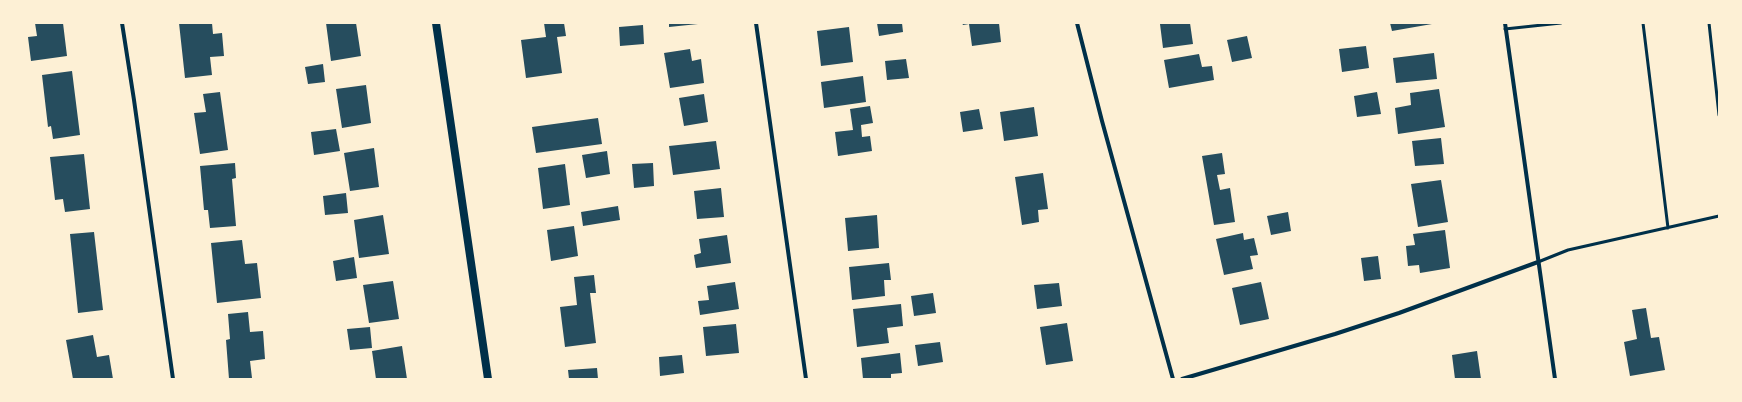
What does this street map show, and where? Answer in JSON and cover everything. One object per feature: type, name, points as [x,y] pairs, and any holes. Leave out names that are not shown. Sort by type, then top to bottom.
[{"type":"main road","points":[[436,23],[488,379]]},
{"type":"street","points":[[122,23],[173,379]]},
{"type":"street","points":[[756,23],[806,379]]},
{"type":"street","points":[[1077,23],[1102,122],[1173,379]]},
{"type":"street","points":[[1504,23],[1555,379]]},
{"type":"street","points":[[1182,379],[1342,332],[1399,313],[1538,262]]},
{"type":"lane","points":[[1505,29],[1561,23]]},
{"type":"lane","points":[[1642,23],[1668,228]]},
{"type":"lane","points":[[1709,23],[1719,115]]},
{"type":"lane","points":[[1538,262],[1568,250],[1719,216]]},
{"type":"building","points":[[35,23],[63,23],[67,56],[31,61],[28,37],[37,36]]},
{"type":"building","points":[[179,23],[212,23],[213,34],[222,33],[224,56],[210,57],[212,75],[185,78]]},
{"type":"building","points":[[326,23],[356,23],[361,56],[331,61]]},
{"type":"building","points":[[544,23],[564,23],[566,36],[557,37],[562,73],[526,78],[521,40],[546,37]]},
{"type":"building","points":[[669,23],[698,23],[698,24],[669,27]]},
{"type":"building","points":[[877,23],[902,23],[903,32],[879,36]]},
{"type":"building","points":[[962,23],[999,23],[1001,42],[972,46],[969,24],[963,25]]},
{"type":"building","points":[[1190,23],[1193,44],[1163,48],[1160,24]]},
{"type":"building","points":[[1390,23],[1432,23],[1432,24],[1392,31]]},
{"type":"building","points":[[643,25],[644,44],[620,46],[619,27]]},
{"type":"building","points":[[849,27],[853,62],[821,66],[817,31]]},
{"type":"building","points":[[1247,36],[1252,58],[1232,62],[1227,40]]},
{"type":"building","points":[[1366,46],[1369,68],[1342,72],[1339,49]]},
{"type":"building","points":[[690,49],[692,61],[701,59],[704,83],[670,88],[664,53]]},
{"type":"building","points":[[1434,53],[1437,79],[1396,83],[1393,58]]},
{"type":"building","points":[[1199,54],[1202,67],[1212,66],[1214,80],[1169,88],[1164,60]]},
{"type":"building","points":[[906,59],[909,78],[887,80],[885,61]]},
{"type":"building","points":[[323,64],[325,82],[308,84],[305,67]]},
{"type":"building","points":[[72,71],[80,135],[53,139],[51,126],[48,127],[42,75]]},
{"type":"building","points":[[863,76],[866,102],[824,108],[821,82]]},
{"type":"building","points":[[366,85],[371,123],[342,128],[336,89]]},
{"type":"building","points":[[1439,89],[1445,127],[1398,134],[1395,108],[1411,105],[1410,93]]},
{"type":"building","points":[[220,92],[228,150],[200,154],[194,113],[206,112],[203,94]]},
{"type":"building","points":[[1377,92],[1381,114],[1357,117],[1354,96]]},
{"type":"building","points":[[704,94],[708,122],[684,126],[679,98]]},
{"type":"building","points":[[870,106],[873,123],[861,125],[862,137],[870,136],[872,151],[838,156],[835,132],[853,130],[850,109]]},
{"type":"building","points":[[1034,107],[1038,136],[1004,141],[1000,112]]},
{"type":"building","points":[[979,109],[983,129],[963,132],[960,112]]},
{"type":"building","points":[[598,118],[602,144],[536,153],[532,127]]},
{"type":"building","points":[[336,129],[340,151],[314,155],[311,132]]},
{"type":"building","points":[[1441,138],[1444,164],[1415,166],[1412,141]]},
{"type":"building","points":[[716,141],[720,169],[673,175],[669,146]]},
{"type":"building","points":[[374,148],[379,187],[350,191],[344,153]]},
{"type":"building","points":[[607,151],[610,174],[586,178],[582,155]]},
{"type":"building","points":[[1222,153],[1225,174],[1217,175],[1220,190],[1230,188],[1235,222],[1214,225],[1202,156]]},
{"type":"building","points":[[84,154],[90,209],[65,212],[63,199],[55,200],[50,157]]},
{"type":"building","points":[[235,163],[236,178],[232,179],[236,226],[210,228],[208,210],[204,210],[200,166]]},
{"type":"building","points":[[653,163],[654,186],[634,188],[632,164]]},
{"type":"building","points":[[565,164],[570,205],[543,209],[538,168]]},
{"type":"building","points":[[1043,173],[1048,209],[1038,210],[1039,222],[1022,225],[1015,177]]},
{"type":"building","points":[[1441,180],[1448,222],[1418,227],[1411,184]]},
{"type":"building","points":[[721,188],[724,217],[697,219],[694,191]]},
{"type":"building","points":[[346,193],[348,213],[325,215],[323,196]]},
{"type":"building","points":[[618,206],[620,220],[583,226],[581,212]]},
{"type":"building","points":[[1288,212],[1291,231],[1271,235],[1267,216]]},
{"type":"building","points":[[383,215],[389,254],[359,258],[354,220]]},
{"type":"building","points":[[877,215],[879,248],[848,251],[845,218]]},
{"type":"building","points":[[574,226],[578,256],[551,261],[547,230]]},
{"type":"building","points":[[1445,230],[1450,268],[1420,273],[1419,265],[1408,266],[1406,246],[1415,245],[1413,234]]},
{"type":"building","points":[[94,232],[103,310],[78,313],[70,234]]},
{"type":"building","points":[[1243,233],[1244,240],[1254,238],[1258,255],[1250,256],[1253,269],[1224,275],[1216,239]]},
{"type":"building","points":[[727,235],[731,263],[696,268],[694,255],[701,253],[699,239]]},
{"type":"building","points":[[242,240],[245,264],[257,263],[261,298],[217,303],[211,243]]},
{"type":"building","points":[[1378,256],[1381,279],[1364,281],[1361,258]]},
{"type":"building","points":[[354,257],[357,278],[336,281],[333,261]]},
{"type":"building","points":[[889,263],[891,280],[884,280],[885,296],[852,300],[849,267]]},
{"type":"building","points":[[594,275],[596,293],[590,293],[596,343],[565,347],[560,307],[577,305],[574,277]]},
{"type":"building","points":[[393,281],[399,319],[369,323],[363,285]]},
{"type":"building","points":[[735,282],[739,309],[700,315],[698,301],[709,300],[707,286]]},
{"type":"building","points":[[1261,282],[1269,319],[1240,325],[1232,288]]},
{"type":"building","points":[[1059,283],[1062,306],[1037,309],[1034,285]]},
{"type":"building","points":[[933,293],[936,313],[914,316],[911,296]]},
{"type":"building","points":[[901,304],[903,326],[887,328],[889,343],[857,347],[853,309]]},
{"type":"building","points":[[1646,308],[1651,338],[1659,337],[1665,370],[1630,376],[1624,342],[1637,339],[1632,310]]},
{"type":"building","points":[[248,312],[250,332],[263,331],[265,359],[250,361],[252,378],[229,379],[226,340],[230,339],[228,314]]},
{"type":"building","points":[[1067,323],[1073,361],[1046,365],[1040,327]]},
{"type":"building","points":[[736,324],[739,353],[706,356],[703,327]]},
{"type":"building","points":[[370,327],[372,348],[350,350],[347,329]]},
{"type":"building","points":[[93,335],[97,357],[109,355],[113,379],[73,379],[66,340]]},
{"type":"building","points":[[940,342],[943,362],[918,366],[915,345]]},
{"type":"building","points":[[402,346],[407,379],[376,379],[372,351]]},
{"type":"building","points":[[1477,351],[1481,379],[1455,379],[1452,355]]},
{"type":"building","points":[[900,353],[902,373],[891,374],[891,379],[863,379],[861,358]]},
{"type":"building","points":[[682,355],[684,373],[660,376],[659,357]]},
{"type":"building","points":[[597,368],[598,379],[569,379],[568,370]]}]
